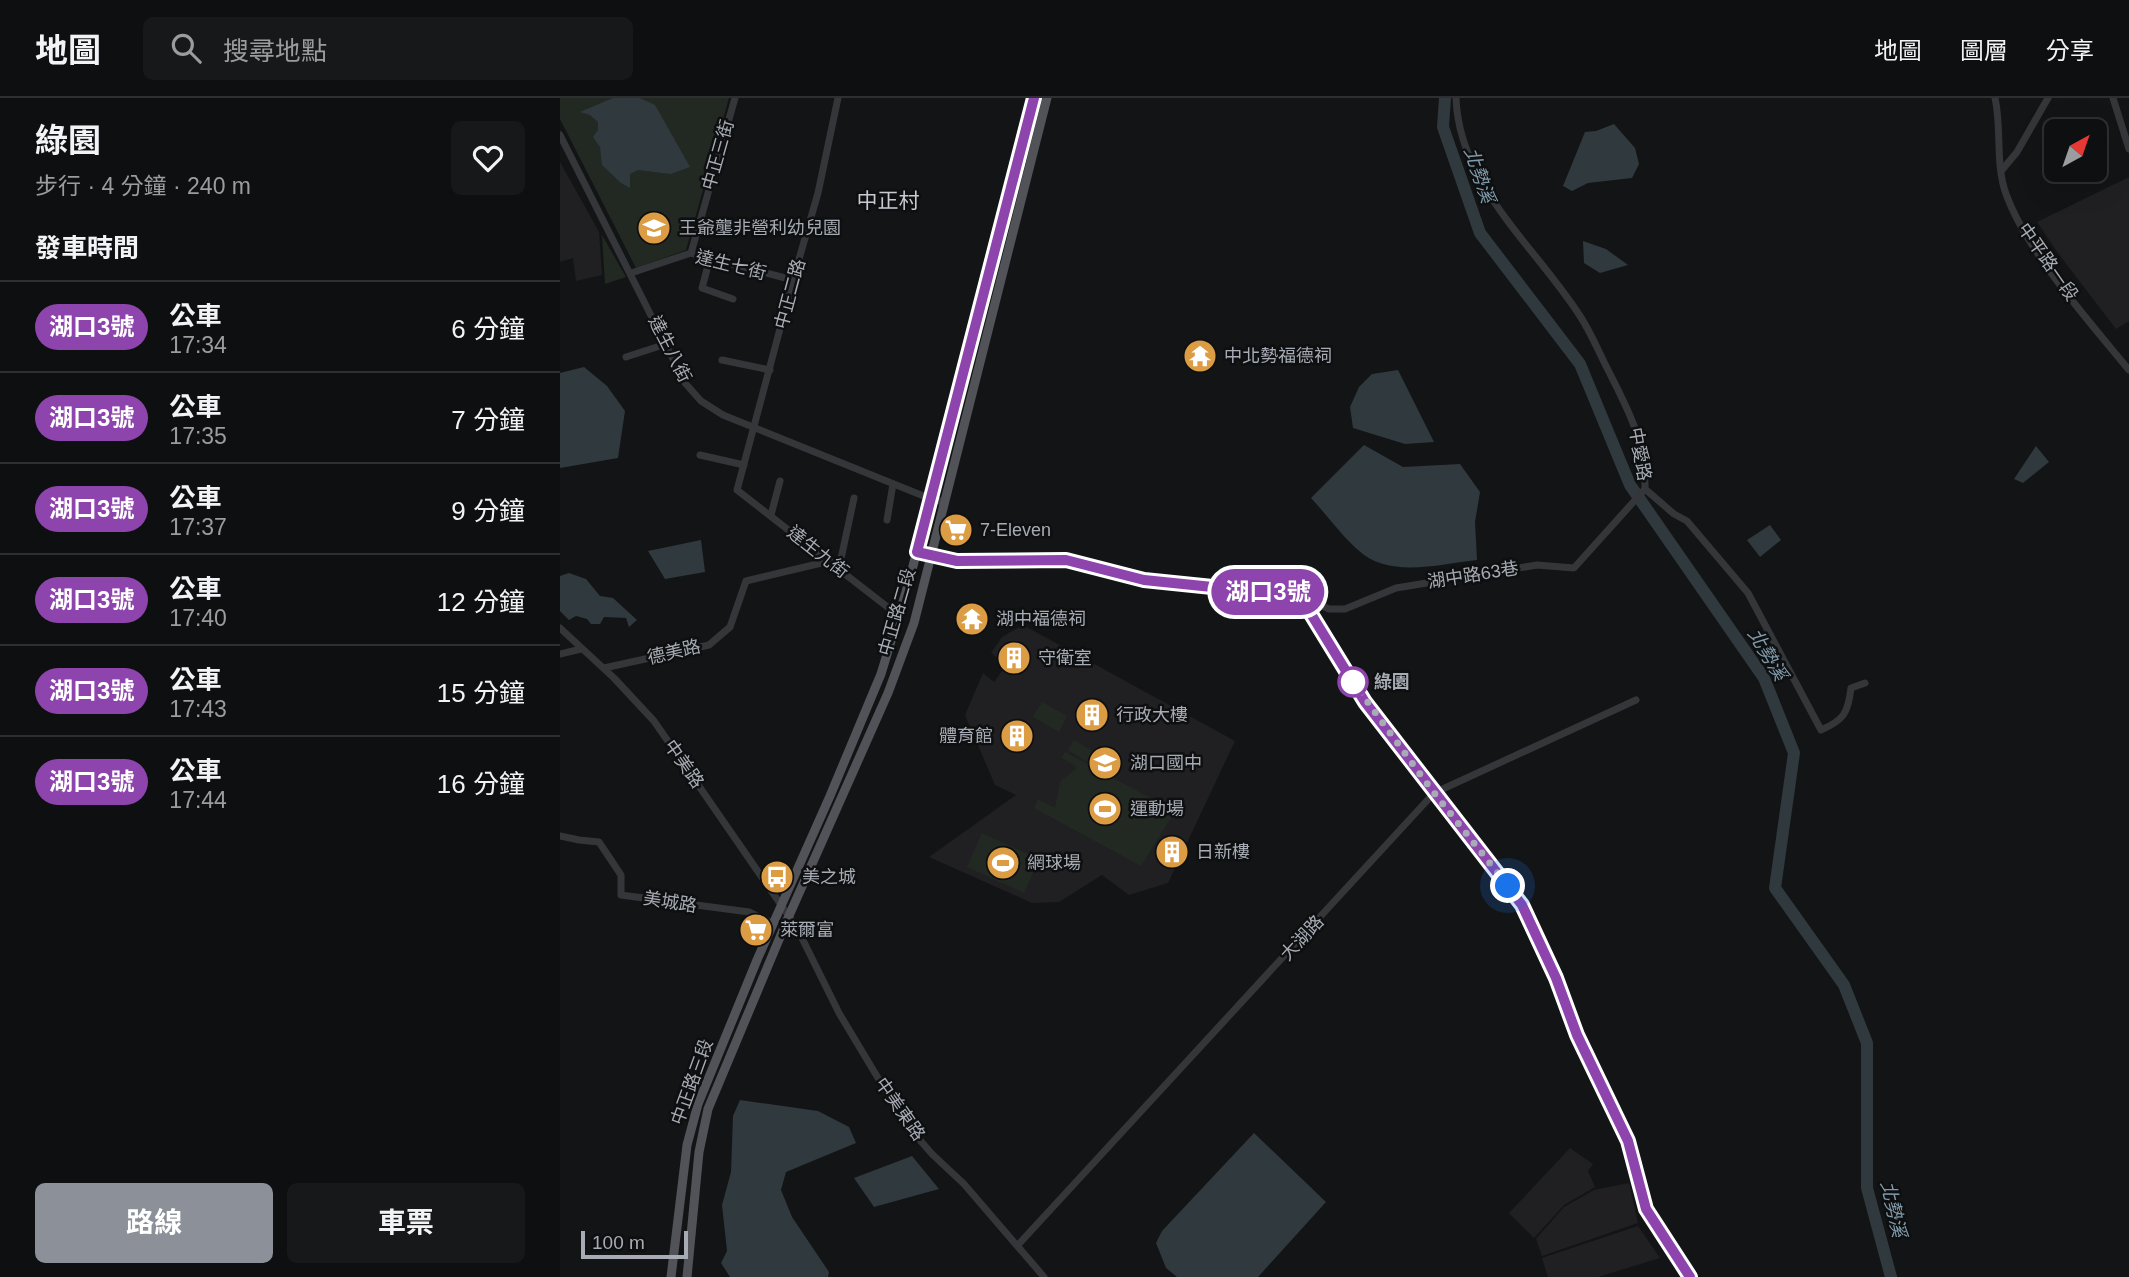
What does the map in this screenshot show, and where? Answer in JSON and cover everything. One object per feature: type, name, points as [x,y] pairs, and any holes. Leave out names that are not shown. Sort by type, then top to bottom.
[{"type":"main road","name":"中正路二段","points":[[780,907],[881,674],[917,552],[1034,98]]},
{"type":"main road","name":"中正路二段","points":[[788,918],[888,693],[914,623],[1047,98]]},
{"type":"main road","name":"中正路三段","points":[[671,1277],[687,1145],[698,1104],[780,907]]},
{"type":"main road","name":"中正路三段","points":[[687,1277],[699,1152],[708,1109],[788,918]]},
{"type":"street","name":"中正三街","points":[[691,253],[735,98]]},
{"type":"street","name":"中正二路","points":[[737,490],[818,193],[838,98]]},
{"type":"street","name":"中愛路","points":[[1456,98],[1457,121],[1475,168],[1503,214],[1581,317],[1636,424],[1646,489],[1674,514],[1687,521],[1748,593],[1821,730],[1839,722],[1849,704],[1851,688],[1865,683]]},
{"type":"street","name":"中平路一段","points":[[1995,98],[2005,192],[2022,230],[2059,282],[2129,370]]},
{"type":"street","points":[[2002,170],[2017,152],[2048,98]]},
{"type":"street","points":[[2113,98],[2129,149]]},
{"type":"street","name":"達生八街","points":[[560,135],[684,383],[701,401],[723,415],[754,428],[944,502]]},
{"type":"street","points":[[760,224],[806,233]]},
{"type":"street","name":"達生七街","points":[[631,273],[691,253],[793,280]]},
{"type":"street","points":[[710,258],[702,288],[733,299]]},
{"type":"street","points":[[626,357],[666,344]]},
{"type":"street","points":[[722,360],[770,370]]},
{"type":"street","points":[[700,454],[744,466]]},
{"type":"street","points":[[771,516],[780,481]]},
{"type":"street","points":[[887,520],[893,484]]},
{"type":"street","name":"湖中路63巷","points":[[1300,596],[1329,609],[1345,609],[1396,588],[1537,565],[1574,568],[1646,489]]},
{"type":"street","name":"達生九街","points":[[737,490],[899,615]]},
{"type":"street","points":[[839,568],[854,498]]},
{"type":"street","points":[[917,552],[957,561],[1066,560],[1144,580],[1300,596],[1365,702],[1522,905],[1556,978],[1577,1035],[1628,1141],[1646,1209],[1690,1277]]},
{"type":"street","name":"德美路","points":[[604,668],[709,645],[730,627],[747,581],[830,561]]},
{"type":"street","name":"中美路","points":[[560,628],[604,668],[654,721],[788,918]]},
{"type":"street","points":[[560,654],[582,649]]},
{"type":"street","name":"大湖路","points":[[1018,1245],[1434,793],[1636,700]]},
{"type":"street","name":"美城路","points":[[560,836],[599,842],[621,875],[621,895],[750,912],[773,924]]},
{"type":"street","name":"中美東路","points":[[788,918],[797,928],[839,1013],[905,1123],[932,1154],[964,1184],[1044,1277]]},
{"type":"shaded area","points":[[560,98],[729,98],[686,250],[636,268],[560,119]]},
{"type":"shaded area","points":[[613,98],[640,98],[655,105],[690,167],[671,174],[638,170],[630,174],[630,188],[621,183],[602,165],[600,147],[593,137],[598,130],[598,122],[590,115],[580,112]]},
{"type":"shaded area","points":[[1614,124],[1635,148],[1639,164],[1632,178],[1588,183],[1572,191],[1563,186],[1585,132]]},
{"type":"shaded area","points":[[560,162],[599,232],[602,275],[576,281],[573,258],[560,262]]},
{"type":"shaded area","points":[[2129,177],[2129,321],[2116,329],[2037,222]]},
{"type":"shaded area","points":[[602,235],[626,277],[605,284]]},
{"type":"shaded area","points":[[1583,241],[1606,249],[1628,265],[1600,273],[1584,263]]},
{"type":"shaded area","points":[[584,367],[607,386],[625,411],[618,458],[560,468],[560,373]]},
{"type":"shaded area","points":[[1398,370],[1434,442],[1405,444],[1353,428],[1350,407],[1359,387],[1372,374]]},
{"type":"shaded area","points":[[1364,445],[1403,467],[1460,464],[1480,492],[1475,522],[1477,560],[1399,567],[1370,559],[1352,544],[1311,498]]},
{"type":"shaded area","points":[[2036,446],[2049,462],[2023,483],[2014,479]]},
{"type":"shaded area","points":[[1770,525],[1781,540],[1760,557],[1747,540]]},
{"type":"shaded area","points":[[701,540],[705,572],[665,579],[648,551]]},
{"type":"shaded area","points":[[569,573],[586,579],[600,596],[613,598],[637,620],[629,627],[626,618],[604,617],[600,624],[591,624],[587,619],[576,616],[569,620],[560,611],[560,576]]},
{"type":"shaded area","name":"湖口國中","points":[[1023,625],[1235,741],[1168,883],[1129,895],[1102,875],[1059,902],[1032,903],[929,857],[1016,795],[995,785],[965,715],[983,673],[994,682],[1002,671],[1004,663],[991,653],[1002,637]]},
{"type":"shaded area","points":[[1042,702],[1067,716],[1059,732],[1033,717]]},
{"type":"shaded area","points":[[1074,740],[1117,766],[1111,777],[1175,811],[1141,866],[1034,808],[1038,799],[1055,808],[1060,782],[1076,769],[1076,766],[1062,758],[1065,752],[1103,772],[1068,750]]},
{"type":"shaded area","name":"網球場","points":[[982,833],[1039,859],[1024,893],[967,867]]},
{"type":"shaded area","points":[[740,1100],[818,1111],[849,1127],[856,1143],[786,1172],[781,1190],[792,1217],[829,1272],[828,1277],[730,1277],[721,1263],[727,1251],[722,1205],[731,1172],[733,1116]]},
{"type":"shaded area","points":[[1254,1133],[1326,1202],[1258,1277],[1177,1277],[1166,1268],[1156,1243],[1162,1231]]},
{"type":"shaded area","points":[[1570,1148],[1593,1164],[1588,1171],[1595,1187],[1564,1205],[1534,1238],[1509,1213]]},
{"type":"shaded area","points":[[912,1156],[939,1189],[874,1207],[854,1178]]},
{"type":"shaded area","points":[[1629,1183],[1638,1223],[1542,1256],[1536,1239],[1564,1207],[1594,1190]]},
{"type":"shaded area","points":[[1638,1226],[1660,1258],[1598,1277],[1548,1277],[1542,1258]]},
{"type":"waterway","name":"北勢溪","points":[[1445,98],[1443,127],[1480,233],[1580,364],[1630,485],[1764,678],[1794,753],[1775,888],[1844,985],[1867,1043],[1867,1188],[1891,1277]]},
{"type":"bus line","name":"湖口3號","points":[[1034,98],[917,552],[957,561],[1066,560],[1144,580],[1300,596],[1365,702],[1522,905],[1556,978],[1577,1035],[1628,1141],[1646,1209],[1690,1277]]},
{"type":"place","name":"王爺壟非營利幼兒園","points":[[654,228]]},
{"type":"place","name":"中北勢福德祠","points":[[1200,356]]},
{"type":"place","name":"7-Eleven","points":[[956,530]]},
{"type":"place","name":"湖中福德祠","points":[[972,619]]},
{"type":"place","name":"守衛室","points":[[1014,658]]},
{"type":"place","name":"綠園","points":[[1353,682]]},
{"type":"place","name":"行政大樓","points":[[1092,715]]},
{"type":"place","name":"體育館","points":[[1017,736]]},
{"type":"place","name":"湖口國中","points":[[1105,763]]},
{"type":"place","name":"運動場","points":[[1105,809]]},
{"type":"place","name":"日新樓","points":[[1172,852]]},
{"type":"place","name":"網球場","points":[[1003,863]]},
{"type":"place","name":"美之城","points":[[777,877]]},
{"type":"place","name":"萊爾富","points":[[756,930]]},
{"type":"district","name":"中正村","points":[[888,201]]},
{"type":"route","points":[[1353,682],[1431,789],[1508,886]]}]
